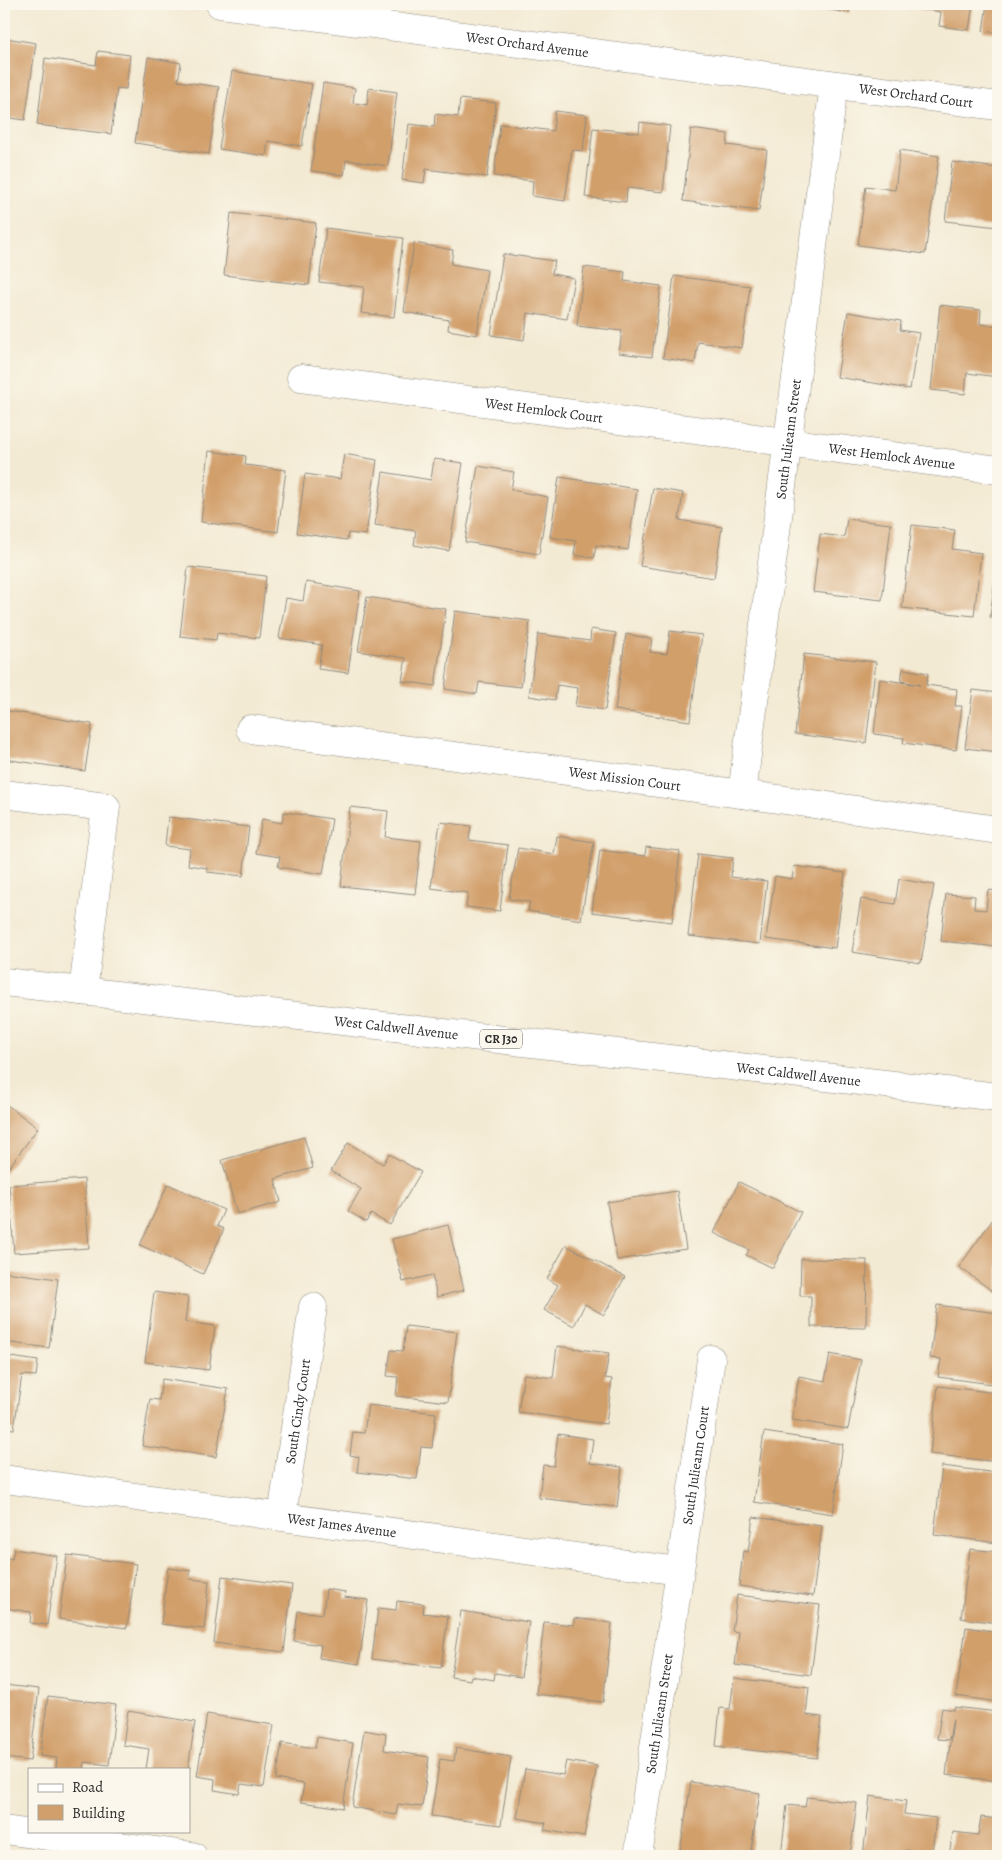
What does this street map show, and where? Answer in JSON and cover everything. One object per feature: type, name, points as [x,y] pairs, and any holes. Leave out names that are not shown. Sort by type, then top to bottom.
[{"type":"street","name":"West Orchard Avenue","points":[[220,4],[834,85]]},
{"type":"street","name":"West Orchard Court","points":[[834,85],[998,106]]},
{"type":"street","name":"South Julieann Street","points":[[742,794],[834,85]]},
{"type":"street","name":"West Hemlock Court","points":[[301,378],[787,442]]},
{"type":"street","name":"West Hemlock Avenue","points":[[787,442],[998,470]]},
{"type":"street","name":"West Mission Court","points":[[250,730],[742,794],[998,830]]},
{"type":"street","points":[[4,794],[106,807],[83,991]]},
{"type":"street","name":"West Caldwell Avenue","points":[[4,982],[998,1097]]},
{"type":"street","name":"South Cindy Court","points":[[282,1516],[314,1307]]},
{"type":"street","name":"South Julieann Court","points":[[679,1572],[711,1359]]},
{"type":"street","name":"West James Avenue","points":[[4,1479],[679,1572]]},
{"type":"street","name":"South Julieann Street","points":[[638,1856],[679,1572]]},
{"type":"street","points":[[4,1830],[193,1856]]},
{"type":"building","points":[[813,4],[850,4],[849,13],[812,7]]},
{"type":"building","points":[[901,4],[973,4],[969,30],[939,26],[941,12],[900,6]]},
{"type":"building","points":[[987,4],[998,4],[998,33],[983,31]]},
{"type":"building","points":[[6,38],[36,43],[25,120],[4,117],[4,52]]},
{"type":"building","points":[[98,51],[130,55],[126,89],[117,88],[111,134],[37,125],[45,58],[96,65]]},
{"type":"building","points":[[148,57],[181,63],[178,81],[219,87],[209,154],[135,143]]},
{"type":"building","points":[[232,71],[312,84],[302,146],[268,141],[266,156],[219,149]]},
{"type":"building","points":[[323,83],[355,88],[353,103],[367,105],[369,88],[397,92],[388,166],[346,160],[344,175],[311,171]]},
{"type":"building","points":[[460,99],[496,103],[487,177],[426,169],[424,183],[402,180],[409,124],[434,127],[435,114],[458,117]]},
{"type":"building","points":[[555,111],[587,115],[583,151],[572,150],[565,201],[532,196],[533,181],[494,176],[500,124],[553,131]]},
{"type":"building","points":[[640,122],[670,126],[663,192],[627,188],[626,202],[585,197],[593,128],[639,133]]},
{"type":"building","points":[[691,129],[728,134],[727,145],[767,150],[759,211],[683,201]]},
{"type":"building","points":[[900,150],[939,156],[925,254],[858,245],[866,186],[895,190]]},
{"type":"building","points":[[952,162],[998,168],[998,227],[945,221]]},
{"type":"building","points":[[231,213],[316,223],[309,285],[224,275]]},
{"type":"building","points":[[326,228],[403,238],[394,317],[361,313],[364,287],[319,282]]},
{"type":"building","points":[[414,243],[453,250],[451,264],[487,270],[477,335],[448,330],[449,320],[404,312]]},
{"type":"building","points":[[503,254],[555,261],[552,274],[574,278],[567,319],[528,313],[524,340],[491,335]]},
{"type":"building","points":[[584,267],[625,272],[624,281],[661,286],[652,357],[619,353],[622,331],[577,326]]},
{"type":"building","points":[[674,276],[750,286],[742,348],[698,342],[695,363],[663,358]]},
{"type":"building","points":[[940,305],[981,310],[980,324],[998,326],[998,377],[967,373],[965,394],[931,390]]},
{"type":"building","points":[[848,312],[901,321],[900,330],[919,333],[910,389],[837,377]]},
{"type":"building","points":[[209,451],[246,456],[245,465],[286,470],[278,532],[201,522]]},
{"type":"building","points":[[344,454],[377,460],[366,535],[348,533],[347,540],[297,533],[305,474],[340,479]]},
{"type":"building","points":[[434,459],[463,463],[449,551],[414,545],[416,531],[375,525],[383,472],[431,480]]},
{"type":"building","points":[[478,466],[514,472],[511,490],[548,497],[539,554],[465,542]]},
{"type":"building","points":[[559,477],[637,489],[628,550],[596,545],[594,558],[574,555],[576,541],[550,537]]},
{"type":"building","points":[[653,488],[683,493],[679,520],[722,527],[714,578],[640,566]]},
{"type":"building","points":[[847,519],[891,524],[882,600],[813,592],[820,534],[844,537]]},
{"type":"building","points":[[912,525],[955,530],[952,549],[981,553],[974,616],[902,608]]},
{"type":"building","points":[[998,563],[998,618],[990,617]]},
{"type":"building","points":[[188,567],[266,576],[259,638],[217,633],[216,640],[180,636]]},
{"type":"building","points":[[306,582],[360,591],[348,673],[318,669],[322,645],[279,638],[286,598],[303,601]]},
{"type":"building","points":[[367,597],[446,609],[435,686],[402,681],[406,658],[358,651]]},
{"type":"building","points":[[455,611],[530,621],[521,687],[479,682],[477,694],[445,689]]},
{"type":"building","points":[[591,629],[616,633],[605,710],[575,706],[578,688],[557,685],[555,700],[529,696],[538,634],[590,641]]},
{"type":"building","points":[[670,631],[702,635],[690,721],[615,710],[626,634],[652,639],[650,652],[667,654]]},
{"type":"building","points":[[804,654],[876,662],[866,743],[795,734]]},
{"type":"building","points":[[903,669],[928,673],[926,685],[957,689],[955,706],[962,706],[956,750],[903,743],[904,738],[874,734],[880,679],[920,685],[901,681]]},
{"type":"building","points":[[973,690],[998,693],[998,752],[965,748]]},
{"type":"building","points":[[8,711],[92,724],[85,771],[4,759],[4,739]]},
{"type":"building","points":[[350,807],[388,811],[385,837],[421,841],[415,894],[341,886]]},
{"type":"building","points":[[284,812],[332,819],[323,874],[278,867],[280,857],[256,853],[262,819],[282,823]]},
{"type":"building","points":[[168,817],[249,827],[243,876],[207,872],[207,868],[188,865],[190,849],[165,846]]},
{"type":"building","points":[[440,822],[471,826],[469,840],[508,845],[500,911],[466,907],[468,893],[431,888]]},
{"type":"building","points":[[557,836],[594,842],[581,920],[528,911],[530,902],[509,899],[518,848],[554,854]]},
{"type":"building","points":[[646,847],[680,851],[672,922],[592,912],[600,850],[645,856]]},
{"type":"building","points":[[698,854],[733,858],[731,877],[767,881],[760,944],[688,936]]},
{"type":"building","points":[[794,866],[845,873],[835,948],[766,939],[775,876],[792,879]]},
{"type":"building","points":[[899,879],[934,885],[921,963],[852,952],[861,899],[895,904]]},
{"type":"building","points":[[988,890],[998,891],[998,947],[941,941],[946,894],[975,896],[974,909],[986,910]]},
{"type":"building","points":[[7,1105],[38,1128],[4,1174],[4,1110]]},
{"type":"building","points":[[304,1137],[313,1168],[275,1179],[281,1202],[237,1214],[222,1160]]},
{"type":"building","points":[[348,1143],[383,1164],[389,1154],[421,1172],[390,1225],[371,1214],[366,1222],[348,1211],[361,1189],[331,1171]]},
{"type":"building","points":[[84,1179],[89,1248],[14,1253],[9,1185]]},
{"type":"building","points":[[739,1182],[801,1212],[773,1268],[746,1255],[749,1250],[714,1233]]},
{"type":"building","points":[[168,1184],[224,1210],[217,1226],[224,1229],[203,1274],[140,1245]]},
{"type":"building","points":[[677,1191],[686,1249],[617,1260],[607,1202]]},
{"type":"building","points":[[998,1212],[998,1295],[959,1267]]},
{"type":"building","points":[[448,1225],[464,1290],[437,1297],[432,1275],[403,1282],[392,1239]]},
{"type":"building","points":[[566,1245],[625,1277],[604,1315],[585,1304],[574,1326],[544,1310],[558,1285],[547,1279]]},
{"type":"building","points":[[801,1259],[867,1260],[866,1328],[811,1327],[811,1296],[800,1296]]},
{"type":"building","points":[[5,1272],[58,1279],[49,1348],[4,1342]]},
{"type":"building","points":[[154,1292],[188,1297],[185,1322],[215,1326],[209,1370],[145,1362]]},
{"type":"building","points":[[937,1305],[998,1313],[998,1358],[995,1358],[992,1384],[938,1377],[941,1359],[930,1358]]},
{"type":"building","points":[[406,1326],[457,1332],[448,1402],[396,1396],[398,1377],[387,1376],[391,1350],[403,1351]]},
{"type":"building","points":[[557,1346],[609,1353],[605,1378],[612,1379],[606,1424],[518,1412],[524,1374],[553,1378]]},
{"type":"building","points":[[830,1354],[861,1360],[848,1429],[792,1420],[799,1376],[825,1381]]},
{"type":"building","points":[[4,1356],[38,1361],[36,1376],[22,1375],[14,1429],[4,1428]]},
{"type":"building","points":[[162,1379],[228,1389],[216,1457],[142,1446],[150,1399],[159,1400]]},
{"type":"building","points":[[938,1386],[998,1393],[998,1462],[930,1454]]},
{"type":"building","points":[[368,1405],[436,1413],[432,1448],[421,1447],[417,1479],[357,1472],[359,1457],[350,1455],[353,1432],[364,1433]]},
{"type":"building","points":[[764,1432],[843,1444],[833,1514],[754,1502]]},
{"type":"building","points":[[558,1434],[593,1439],[590,1463],[622,1467],[617,1507],[539,1498],[543,1465],[554,1466]]},
{"type":"building","points":[[942,1466],[998,1473],[998,1543],[934,1535]]},
{"type":"building","points":[[753,1517],[822,1526],[813,1596],[739,1586],[743,1551],[748,1552]]},
{"type":"building","points":[[14,1549],[57,1556],[47,1625],[30,1623],[31,1612],[4,1608],[4,1557],[12,1559]]},
{"type":"building","points":[[970,1549],[998,1552],[998,1623],[961,1618]]},
{"type":"building","points":[[67,1555],[136,1564],[127,1628],[59,1619]]},
{"type":"building","points":[[168,1568],[191,1571],[189,1579],[209,1581],[204,1629],[161,1624]]},
{"type":"building","points":[[222,1576],[292,1585],[284,1652],[214,1643]]},
{"type":"building","points":[[326,1589],[345,1592],[344,1597],[368,1600],[359,1664],[319,1658],[321,1645],[294,1641],[298,1611],[323,1614]]},
{"type":"building","points":[[737,1595],[820,1605],[811,1675],[735,1665],[739,1632],[732,1631]]},
{"type":"building","points":[[397,1601],[424,1604],[423,1613],[448,1616],[441,1668],[372,1659],[378,1608],[396,1610]]},
{"type":"building","points":[[461,1611],[529,1622],[521,1677],[495,1673],[494,1680],[471,1676],[470,1680],[451,1677]]},
{"type":"building","points":[[574,1618],[612,1623],[603,1702],[536,1694],[544,1622],[574,1625]]},
{"type":"building","points":[[966,1627],[998,1632],[998,1702],[956,1696]]},
{"type":"building","points":[[734,1678],[809,1687],[806,1715],[822,1717],[817,1758],[716,1746],[720,1708],[730,1709]]},
{"type":"building","points":[[4,1685],[39,1689],[30,1761],[4,1758]]},
{"type":"building","points":[[48,1696],[116,1705],[109,1765],[85,1762],[84,1768],[56,1768],[57,1758],[40,1756]]},
{"type":"building","points":[[954,1707],[998,1712],[998,1781],[946,1775],[953,1719],[949,1740],[937,1739],[942,1708],[954,1710]]},
{"type":"building","points":[[128,1711],[195,1722],[188,1768],[146,1768],[149,1749],[123,1745]]},
{"type":"building","points":[[207,1714],[274,1725],[264,1787],[241,1784],[239,1794],[214,1790],[215,1779],[197,1776]]},
{"type":"building","points":[[364,1730],[386,1734],[384,1750],[429,1757],[422,1807],[398,1804],[396,1815],[352,1807]]},
{"type":"building","points":[[317,1737],[353,1743],[343,1808],[301,1802],[304,1784],[276,1779],[282,1743],[315,1748]]},
{"type":"building","points":[[456,1748],[511,1757],[501,1825],[431,1816],[440,1759],[454,1761]]},
{"type":"building","points":[[566,1761],[597,1766],[584,1837],[544,1830],[546,1823],[517,1818],[525,1769],[563,1775]]},
{"type":"building","points":[[691,1782],[760,1793],[750,1856],[715,1856],[680,1851]]},
{"type":"building","points":[[870,1796],[906,1801],[904,1814],[936,1818],[932,1853],[906,1850],[905,1856],[863,1856]]},
{"type":"building","points":[[807,1797],[857,1803],[850,1856],[781,1855],[787,1805],[805,1807]]},
{"type":"building","points":[[981,1817],[998,1819],[998,1856],[949,1856],[953,1832],[978,1835]]}]
